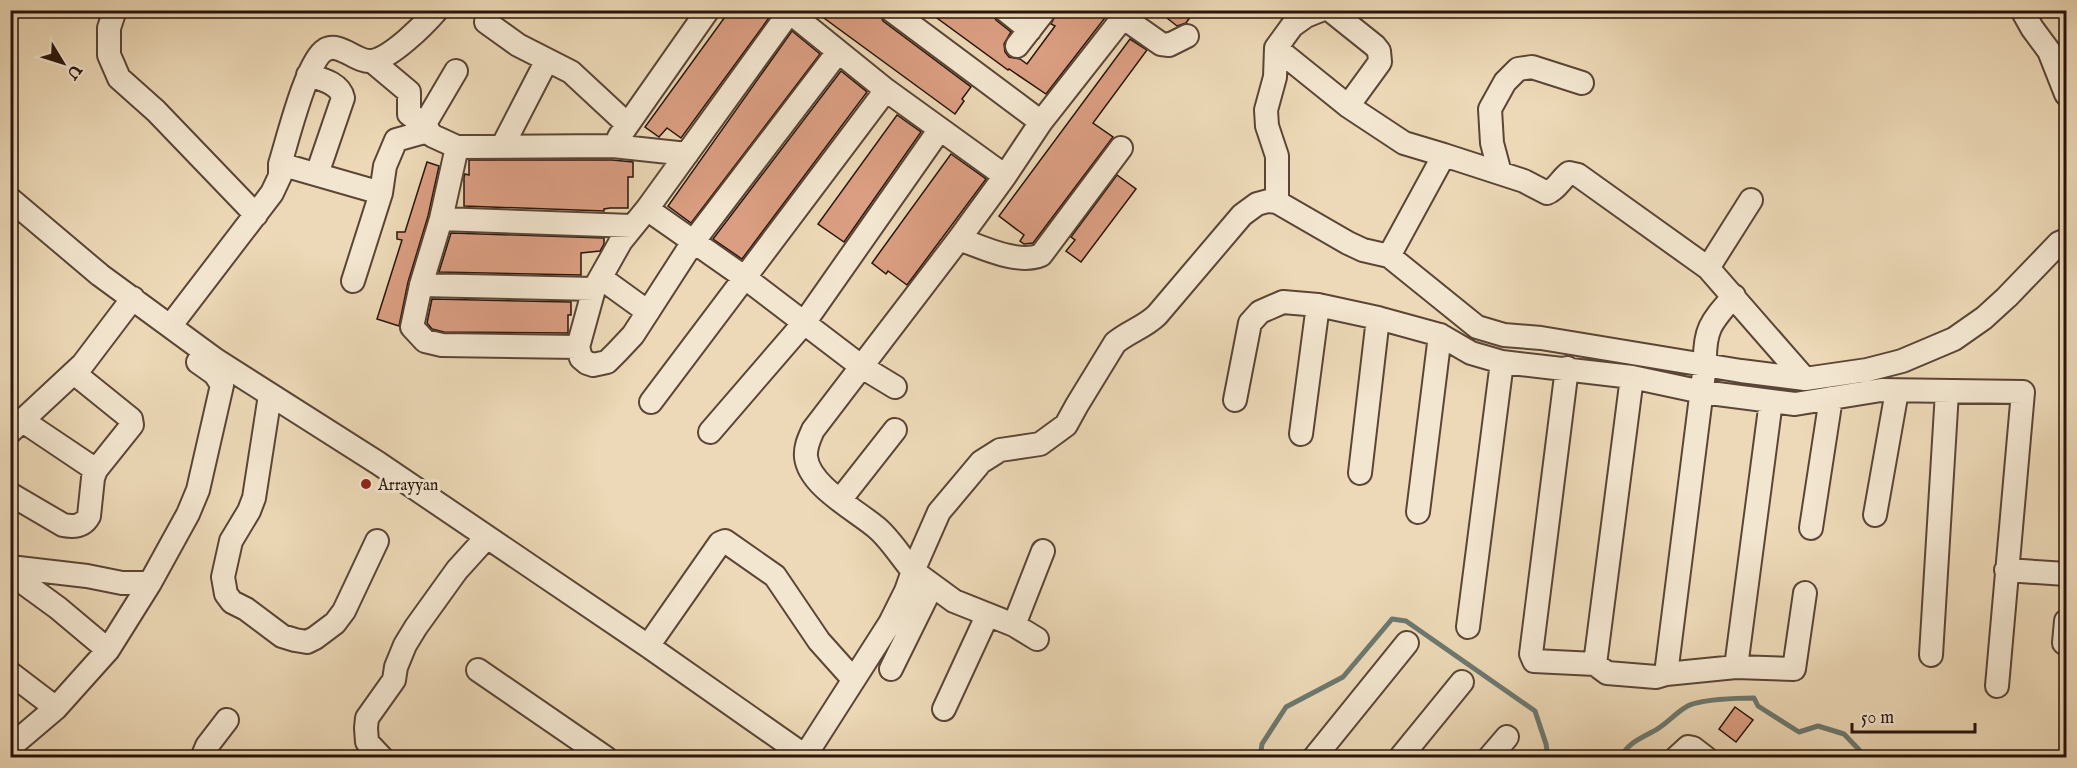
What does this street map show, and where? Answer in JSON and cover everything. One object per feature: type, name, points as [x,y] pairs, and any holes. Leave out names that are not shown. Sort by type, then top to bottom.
[{"type":"street","points":[[115,10],[109,28],[109,55],[119,78],[164,119],[255,215]]},
{"type":"street","points":[[372,61],[390,52],[420,29],[437,10]]},
{"type":"street","points":[[891,10],[1041,122]]},
{"type":"street","points":[[1005,10],[1023,38],[1045,10]]},
{"type":"street","points":[[1277,202],[1277,156],[1266,110],[1275,77],[1276,48],[1292,26],[1306,16],[1321,10]]},
{"type":"street","points":[[1330,10],[1375,46],[1380,56],[1380,62],[1348,106]]},
{"type":"street","points":[[2022,10],[2049,51],[2067,94]]},
{"type":"street","points":[[838,52],[693,242],[633,335],[607,362],[593,365],[587,363],[579,354],[578,347],[598,283],[621,241],[648,209],[789,11],[886,90],[1005,176]]},
{"type":"street","points":[[613,146],[698,14]]},
{"type":"street","points":[[1037,639],[1014,625],[954,601],[912,571],[878,529],[818,480],[809,467],[806,456],[807,443],[813,430],[959,239],[1041,122],[1126,14],[1161,44],[1169,45],[1188,36]]},
{"type":"street","points":[[486,22],[518,45],[571,72],[627,124]]},
{"type":"street","points":[[1276,48],[1348,106],[1404,143],[1524,181],[1547,193],[1554,190],[1569,173],[1578,175],[1708,268],[1805,379]]},
{"type":"street","points":[[168,332],[272,193],[280,176],[280,164],[308,75],[316,59],[327,49],[339,49],[372,61],[409,92],[409,114],[427,126],[433,136],[457,147],[613,146],[687,154]]},
{"type":"street","points":[[502,147],[547,60]]},
{"type":"street","points":[[1500,173],[1492,143],[1490,109],[1505,82],[1518,69],[1532,67],[1582,83]]},
{"type":"street","points":[[353,280],[381,193],[389,153],[396,140],[427,126],[456,71]]},
{"type":"street","points":[[308,75],[326,81],[340,89],[343,94],[317,174]]},
{"type":"street","points":[[651,402],[886,90]]},
{"type":"street","points":[[710,432],[804,323],[940,129]]},
{"type":"street","points":[[457,147],[441,219],[421,285],[412,327],[425,341],[442,345],[578,347]]},
{"type":"street","points":[[959,239],[1018,258],[1032,259],[1041,255],[1121,148]]},
{"type":"street","points":[[1389,256],[1444,155]]},
{"type":"street","points":[[280,164],[381,193]]},
{"type":"street","points":[[10,198],[100,275],[133,298],[215,374],[222,385],[198,490],[188,514],[150,583],[108,651],[56,708],[10,747]]},
{"type":"street","points":[[1708,268],[1751,200]]},
{"type":"street","points":[[168,332],[378,463],[648,646],[804,757],[890,623],[939,512],[981,462],[1000,450],[1040,444],[1066,425],[1115,343],[1148,324],[1242,215],[1257,204],[1268,201],[1277,202],[1348,243],[1363,250],[1389,256],[1477,327],[1504,335],[1541,338],[1741,371],[1805,379],[1868,370],[1902,361],[1954,339],[1984,318],[2059,243],[2066,240]]},
{"type":"street","points":[[648,209],[744,277],[862,367],[896,387]]},
{"type":"street","points":[[441,219],[632,226]]},
{"type":"street","points":[[421,285],[598,283],[648,312]]},
{"type":"street","points":[[1666,674],[1702,392],[1704,348],[1708,328],[1734,297]]},
{"type":"street","points":[[96,471],[17,426],[74,373],[133,298]]},
{"type":"street","points":[[1235,400],[1250,323],[1260,312],[1283,302],[1318,305],[1378,318],[1440,335],[1471,353],[1502,362],[1632,377],[1702,392],[1795,404],[1881,390],[2023,392],[1997,686]]},
{"type":"street","points":[[1301,434],[1318,305]]},
{"type":"street","points":[[1360,473],[1378,318]]},
{"type":"street","points":[[1418,513],[1440,335]]},
{"type":"street","points":[[1468,627],[1502,362]]},
{"type":"street","points":[[1567,368],[1531,654],[1534,661],[1595,664],[1607,673],[1656,677],[1736,667],[1794,669],[1805,592]]},
{"type":"street","points":[[10,494],[63,525],[72,527],[80,525],[89,516],[93,478],[96,471],[132,425],[131,419],[74,373]]},
{"type":"street","points":[[1595,664],[1632,377]]},
{"type":"street","points":[[1875,515],[1897,391]]},
{"type":"street","points":[[1931,655],[1947,392]]},
{"type":"street","points":[[270,395],[254,498],[231,541],[223,576],[226,594],[232,602],[246,609],[282,636],[307,642],[335,623],[344,611],[377,541]]},
{"type":"street","points":[[1811,528],[1831,398]]},
{"type":"street","points":[[1736,667],[1772,401]]},
{"type":"street","points":[[840,500],[895,430]]},
{"type":"street","points":[[382,758],[367,742],[367,718],[394,680],[396,667],[405,645],[416,627],[452,577],[486,538]]},
{"type":"street","points":[[648,646],[720,543],[725,541],[775,576],[819,641],[853,679]]},
{"type":"street","points":[[1014,625],[1043,551]]},
{"type":"street","points":[[10,567],[87,576],[122,583],[150,583]]},
{"type":"street","points":[[2006,570],[2067,574]]},
{"type":"street","points":[[10,573],[58,608],[108,651]]},
{"type":"street","points":[[891,669],[932,586]]},
{"type":"street","points":[[944,709],[987,616]]},
{"type":"street","points":[[2064,643],[2067,621]]},
{"type":"street","points":[[1314,758],[1407,643]]},
{"type":"street","points":[[478,670],[606,758]]},
{"type":"street","points":[[10,673],[56,708]]},
{"type":"street","points":[[1400,758],[1462,682]]},
{"type":"street","points":[[202,758],[207,746],[227,720]]},
{"type":"street","points":[[1676,758],[1688,747],[1706,758]]},
{"type":"building","points":[[730,10],[774,11],[681,138],[667,128],[659,137],[645,127]]},
{"type":"building","points":[[813,10],[878,10],[883,21],[971,87],[962,99],[964,101],[955,114]]},
{"type":"building","points":[[926,10],[991,10],[996,20],[1011,32],[1004,44],[1005,52],[1009,57],[1020,59],[1027,64],[1055,26],[1051,24],[1058,10],[1111,10],[1046,94],[1008,70]]},
{"type":"building","points":[[1157,10],[1195,10],[1186,23],[1177,26]]},
{"type":"building","points":[[792,31],[820,54],[691,223],[668,206]]},
{"type":"building","points":[[1130,39],[1147,50],[1093,123],[1113,137],[1033,243],[1024,244],[1020,241],[1024,235],[999,216]]},
{"type":"building","points":[[841,71],[867,92],[742,259],[713,239]]},
{"type":"building","points":[[897,115],[921,132],[844,242],[818,224]]},
{"type":"building","points":[[951,154],[986,179],[907,285],[888,271],[886,274],[872,263]]},
{"type":"building","points":[[469,160],[633,162],[633,177],[628,177],[628,208],[610,208],[604,211],[464,206],[464,177],[465,174],[469,175]]},
{"type":"building","points":[[427,162],[439,166],[428,216],[408,282],[399,326],[377,319],[402,240],[397,239],[397,232],[405,232]]},
{"type":"building","points":[[1117,175],[1136,189],[1081,262],[1066,251],[1075,240],[1071,237]]},
{"type":"building","points":[[451,233],[604,238],[604,244],[600,251],[581,253],[581,275],[439,272]]},
{"type":"building","points":[[432,299],[571,302],[568,333],[444,332],[432,329],[427,323]]},
{"type":"building","points":[[1735,707],[1753,720],[1736,742],[1719,729]]},
{"type":"waterway","points":[[1260,758],[1262,744],[1286,707],[1343,677],[1392,619],[1406,621],[1535,711],[1546,744],[1548,758]]},
{"type":"waterway","points":[[1621,758],[1634,742],[1692,704],[1754,698],[1758,706],[1799,732],[1818,726],[1844,734],[1867,758]]},
{"type":"place","name":"Arrayyan","points":[[366,484]]}]
